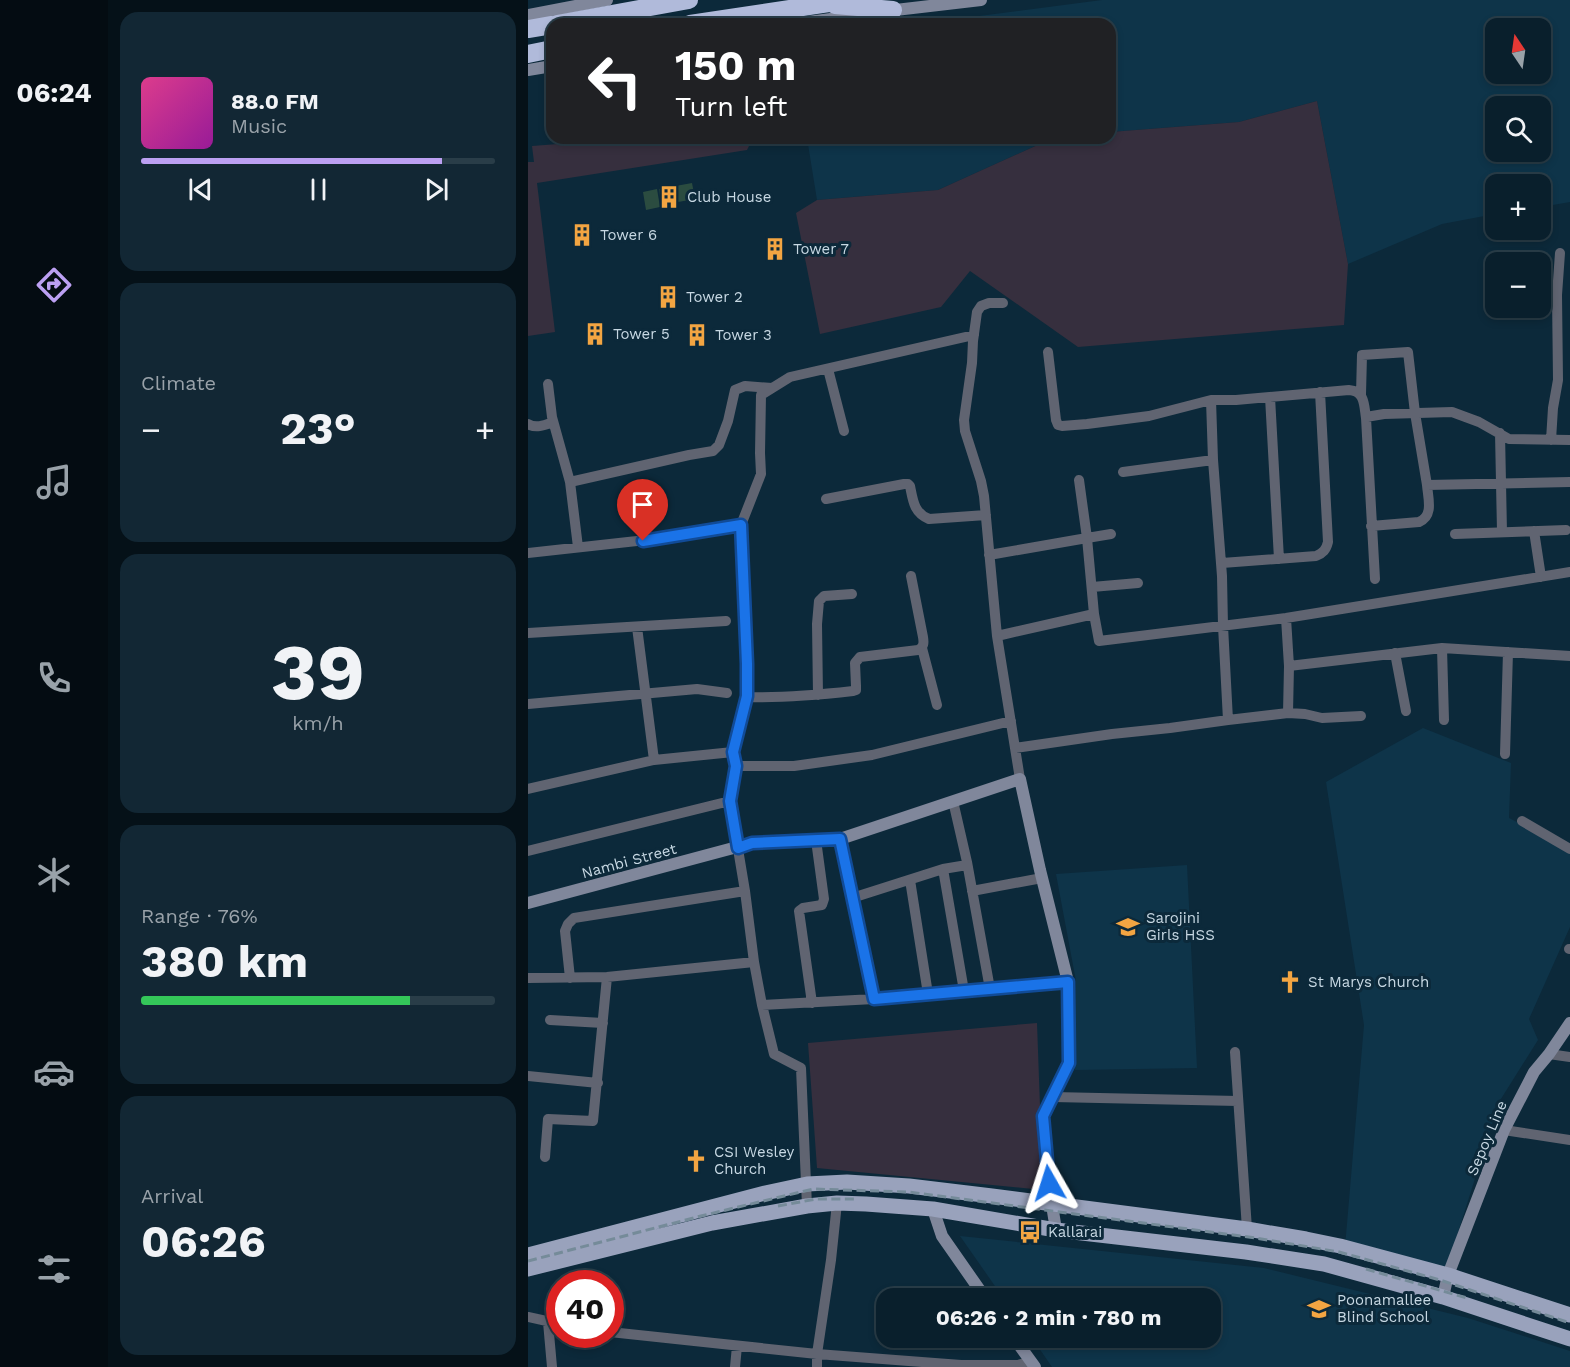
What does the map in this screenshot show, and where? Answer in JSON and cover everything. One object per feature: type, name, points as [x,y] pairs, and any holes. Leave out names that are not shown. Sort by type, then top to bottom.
[{"type":"highway","points":[[728,18],[849,0]]},
{"type":"highway","points":[[582,5],[608,8],[680,2]]},
{"type":"highway","points":[[590,18],[680,2]]},
{"type":"highway","points":[[810,5],[893,10]]},
{"type":"highway","points":[[528,29],[546,26]]},
{"type":"highway","points":[[528,54],[546,51]]},
{"type":"main road","points":[[528,1255],[765,1193],[807,1184],[847,1182],[909,1186],[1247,1229],[1340,1246],[1448,1275],[1570,1315]]},
{"type":"main road","points":[[528,1269],[712,1222],[807,1206],[837,1203],[866,1204],[933,1209],[1056,1230],[1246,1252],[1324,1264],[1443,1297],[1570,1339]]},
{"type":"street","points":[[528,15],[607,0]]},
{"type":"street","points":[[836,18],[981,0]]},
{"type":"street","points":[[528,70],[546,67]]},
{"type":"street","points":[[1551,440],[1558,380],[1557,295],[1560,253]]},
{"type":"street","points":[[1003,303],[989,303],[981,306],[977,312],[964,420],[965,431],[984,496],[997,636],[1020,778],[1068,982],[1069,1063],[1043,1116],[1056,1230]]},
{"type":"street","points":[[807,1206],[801,1068],[774,1054],[754,962],[730,801],[736,766],[733,752],[747,696],[741,525],[761,474],[762,394],[790,378],[974,335]]},
{"type":"street","points":[[1048,352],[1058,425],[1087,424],[1149,416],[1211,400],[1354,390],[1361,394]]},
{"type":"street","points":[[1371,526],[1419,522],[1429,514],[1408,352],[1362,355],[1361,394],[1366,417],[1371,526],[1375,579]]},
{"type":"street","points":[[828,369],[844,431]]},
{"type":"street","points":[[548,384],[554,422],[570,482],[578,547]]},
{"type":"street","points":[[570,482],[689,454],[713,451],[719,446],[735,390],[745,386],[772,388]]},
{"type":"street","points":[[1221,563],[1316,556],[1327,548],[1320,392]]},
{"type":"street","points":[[1270,397],[1279,559]]},
{"type":"street","points":[[1211,400],[1228,720]]},
{"type":"street","points":[[1366,417],[1384,414],[1452,412],[1479,422],[1509,439],[1570,440]]},
{"type":"street","points":[[529,427],[554,422]]},
{"type":"street","points":[[1500,433],[1502,532]]},
{"type":"street","points":[[1123,472],[1213,460]]},
{"type":"street","points":[[1079,480],[1099,641],[1286,618],[1570,572]]},
{"type":"street","points":[[1426,485],[1570,482]]},
{"type":"street","points":[[826,499],[908,484],[915,508],[921,516],[929,519],[986,515]]},
{"type":"street","points":[[528,553],[664,538],[741,525]]},
{"type":"street","points":[[1455,534],[1566,530]]},
{"type":"street","points":[[1534,531],[1541,578]]},
{"type":"street","points":[[989,555],[1111,534]]},
{"type":"street","points":[[911,576],[924,643],[922,648],[938,705]]},
{"type":"street","points":[[1092,587],[1138,583]]},
{"type":"street","points":[[818,695],[819,601],[824,596],[852,594]]},
{"type":"street","points":[[997,636],[1094,614]]},
{"type":"street","points":[[1286,618],[1289,666],[1288,713]]},
{"type":"street","points":[[528,633],[726,621]]},
{"type":"street","points":[[637,627],[654,760]]},
{"type":"street","points":[[747,696],[818,695],[853,691],[856,690],[855,663],[860,657],[922,648]]},
{"type":"street","points":[[1289,666],[1442,648],[1570,656]]},
{"type":"street","points":[[1442,648],[1444,720]]},
{"type":"street","points":[[1505,754],[1508,652]]},
{"type":"street","points":[[1395,653],[1406,711]]},
{"type":"street","points":[[528,704],[697,689],[727,693]]},
{"type":"street","points":[[1015,748],[1288,713],[1322,718],[1361,716]]},
{"type":"street","points":[[736,766],[794,766],[872,755],[1011,721]]},
{"type":"street","points":[[528,789],[654,760],[733,752]]},
{"type":"street","name":"Nambi Street","points":[[528,903],[752,843],[840,839],[1020,778]]},
{"type":"street","points":[[528,851],[730,801]]},
{"type":"street","points":[[954,801],[990,989]]},
{"type":"street","points":[[1522,821],[1570,849]]},
{"type":"street","points":[[840,839],[874,999]]},
{"type":"street","points":[[812,1003],[799,915],[800,909],[822,905],[824,899],[816,840]]},
{"type":"street","points":[[852,898],[943,869],[967,865]]},
{"type":"street","points":[[943,869],[964,991]]},
{"type":"street","points":[[972,891],[1042,878]]},
{"type":"street","points":[[910,880],[928,994]]},
{"type":"street","points":[[570,978],[565,931],[574,918],[745,891]]},
{"type":"street","points":[[528,978],[608,977],[754,962]]},
{"type":"street","points":[[545,1158],[548,1119],[592,1121],[608,977]]},
{"type":"street","points":[[762,1005],[874,999],[1068,982]]},
{"type":"street","points":[[550,1020],[603,1023]]},
{"type":"street","name":"Sepoy Line","points":[[1443,1297],[1448,1275],[1504,1130],[1534,1072],[1570,1023]]},
{"type":"street","points":[[1234,1052],[1247,1229]]},
{"type":"street","points":[[1549,1054],[1570,1057]]},
{"type":"street","points":[[528,1076],[598,1083]]},
{"type":"street","points":[[1053,1098],[1238,1101]]},
{"type":"street","points":[[1504,1130],[1570,1140]]},
{"type":"street","points":[[817,1367],[837,1203]]},
{"type":"street","points":[[933,1209],[942,1236],[979,1288]]},
{"type":"street","points":[[528,1317],[546,1322]]},
{"type":"street","points":[[624,1334],[817,1354],[961,1365],[1033,1364]]},
{"type":"street","points":[[735,1367],[737,1346]]},
{"type":"street","points":[[550,1348],[552,1367]]},
{"type":"street","points":[[1021,1348],[1033,1364]]},
{"type":"shaded area","points":[[1102,0],[1570,0],[1570,202],[1551,205],[1551,174],[1485,174],[1485,216],[1442,224],[1348,264],[1317,101],[1239,122],[1116,132],[1116,18],[963,18]]},
{"type":"shaded area","points":[[1317,101],[1348,264],[1344,325],[1078,347],[970,271],[941,307],[820,334],[796,213],[817,200],[938,190],[1040,144],[1116,144],[1116,132],[1239,122]]},
{"type":"shaded area","points":[[750,144],[747,150],[537,183],[555,332],[528,336],[528,162],[534,162],[532,146]]},
{"type":"shaded area","points":[[808,144],[1040,144],[938,190],[817,200]]},
{"type":"shaded area","points":[[692,183],[695,199],[661,205],[659,189]]},
{"type":"shaded area","points":[[657,189],[660,207],[646,210],[643,192]]},
{"type":"shaded area","points":[[1423,728],[1511,763],[1509,818],[1570,849],[1570,927],[1529,1019],[1538,1040],[1499,1102],[1445,1274],[1345,1247],[1364,1025],[1326,782]]},
{"type":"shaded area","name":"Sarojini Girls HSS","points":[[1187,865],[1197,1068],[1075,1070],[1076,981],[1056,874]]},
{"type":"shaded area","points":[[1037,1023],[1043,1190],[817,1168],[808,1043]]},
{"type":"shaded area","name":"Poonamallee Blind School","points":[[960,1236],[1264,1268],[1468,1318],[1570,1351],[1570,1367],[1052,1367],[1039,1348],[1221,1348],[1221,1288],[996,1288]]},
{"type":"railway","points":[[528,1261],[813,1189],[909,1192],[1256,1238],[1339,1252],[1440,1280],[1570,1323]]},
{"type":"railway","points":[[778,1206],[816,1199],[856,1199]]},
{"type":"railway","points":[[1366,1269],[1467,1298]]},
{"type":"place","name":"Club House","points":[[669,197]]},
{"type":"place","name":"Tower 6","points":[[582,235]]},
{"type":"place","name":"Tower 7","points":[[775,249]]},
{"type":"place","name":"Tower 2","points":[[668,297]]},
{"type":"place","name":"Tower 5","points":[[595,334]]},
{"type":"place","name":"Tower 3","points":[[697,335]]},
{"type":"place","name":"Sarojini Girls HSS","points":[[1128,927]]},
{"type":"place","name":"St Marys Church","points":[[1290,982]]},
{"type":"place","name":"CSI Wesley Church","points":[[696,1161]]},
{"type":"place","name":"Kallarai","points":[[1030,1232]]},
{"type":"place","name":"Poonamallee Blind School","points":[[1319,1309]]},
{"type":"route","points":[[643,541],[741,525],[747,696],[733,752],[736,766],[730,801],[738,848],[752,843],[840,839],[874,999],[1068,982],[1069,1063],[1043,1116],[1049,1183]]}]
